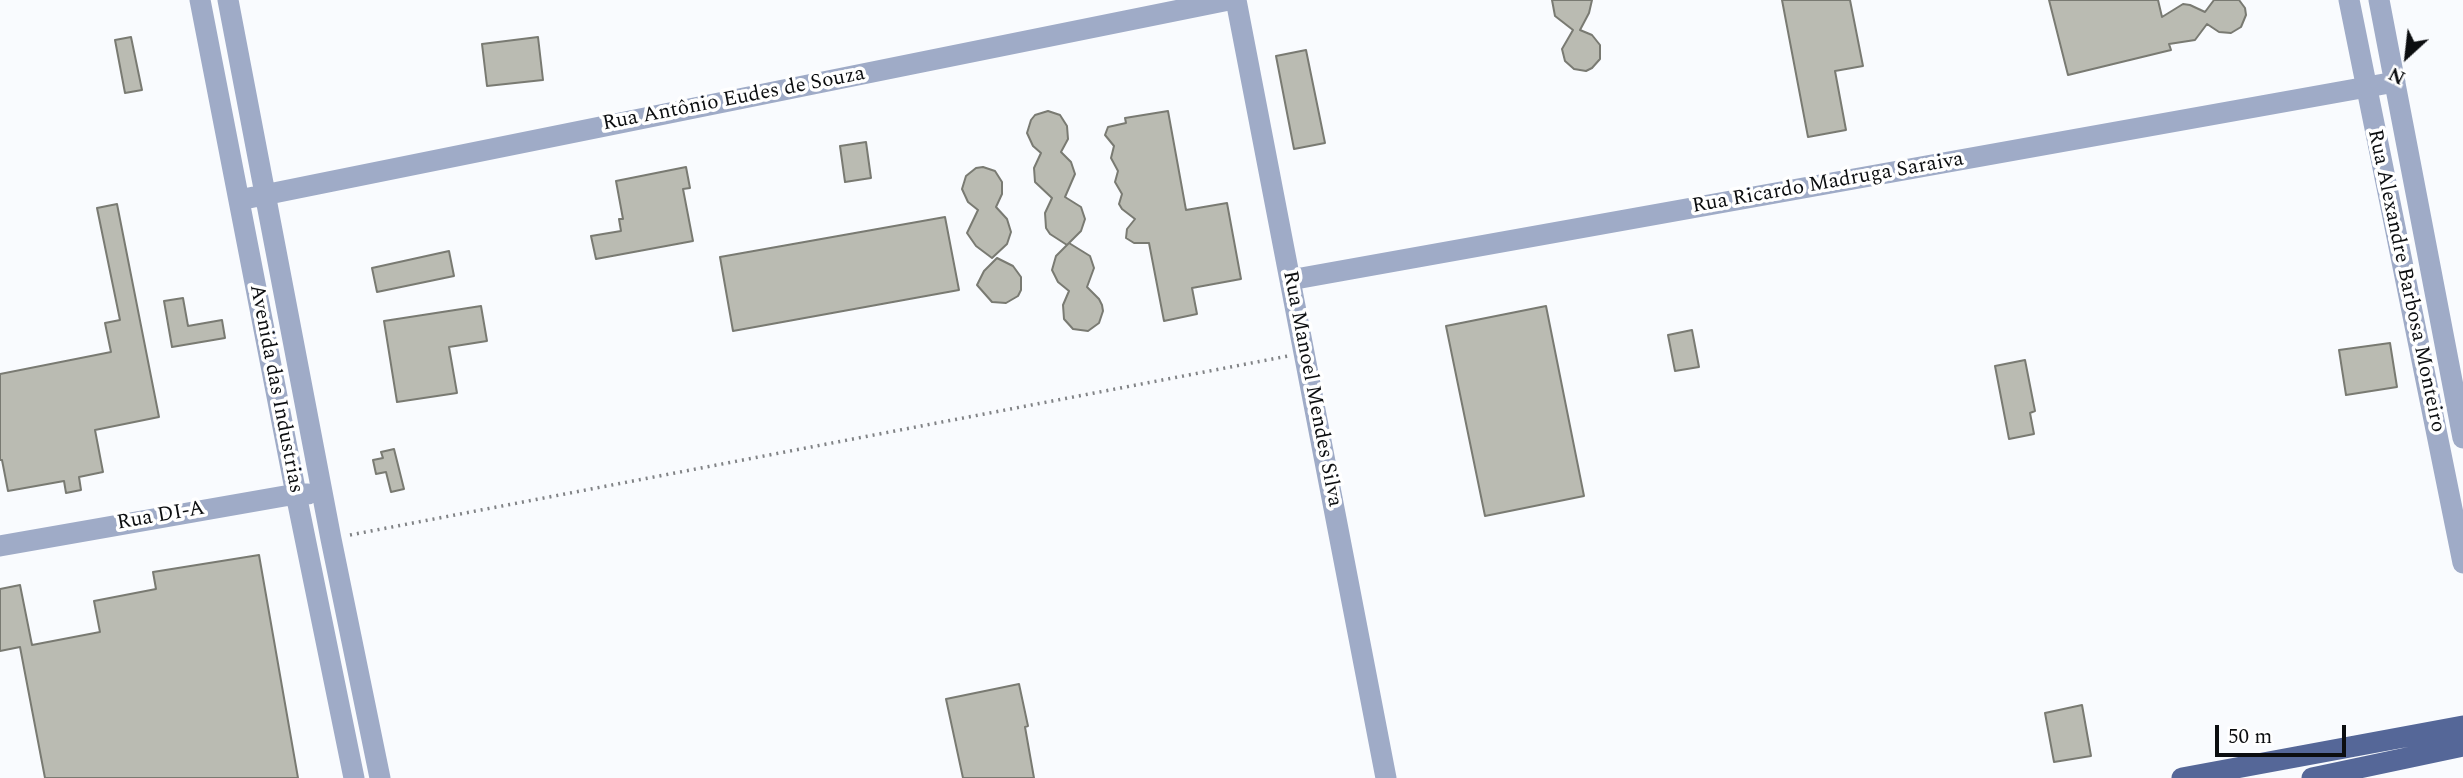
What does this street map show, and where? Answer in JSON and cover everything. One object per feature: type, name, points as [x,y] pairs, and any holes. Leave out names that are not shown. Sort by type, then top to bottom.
[{"type":"main road","points":[[2182,778],[2463,726]]},
{"type":"main road","points":[[2312,778],[2463,746]]},
{"type":"street","name":"Avenida das Industrias","points":[[200,0],[354,778]]},
{"type":"street","name":"Avenida das Industrias","points":[[228,0],[322,493],[380,778]]},
{"type":"street","name":"Rua Antônio Eudes de Souza","points":[[239,200],[1230,0]]},
{"type":"street","name":"Rua Manoel Mendes Silva","points":[[1236,0],[1386,778]]},
{"type":"street","name":"Rua Alexandre Barbosa Monteiro","points":[[2349,0],[2463,563]]},
{"type":"street","name":"Rua Alexandre Barbosa Monteiro","points":[[2379,0],[2463,438]]},
{"type":"street","name":"Rua Ricardo Madruga Saraiva","points":[[1290,280],[2395,82]]},
{"type":"street","name":"Rua DI-A","points":[[0,545],[296,494],[322,493]]},
{"type":"path","points":[[331,538],[1303,353]]},
{"type":"building","points":[[1552,0],[1592,0],[1580,30],[1592,35],[1600,45],[1600,59],[1592,68],[1586,71],[1574,69],[1565,61],[1562,49],[1573,30],[1555,16]]},
{"type":"building","points":[[1782,0],[1850,0],[1863,66],[1835,71],[1846,130],[1808,137]]},
{"type":"building","points":[[2049,0],[2158,0],[2162,17],[2183,4],[2205,12],[2214,0],[2239,0],[2246,15],[2241,27],[2231,33],[2219,32],[2207,24],[2195,40],[2169,44],[2171,50],[2068,75]]},
{"type":"building","points":[[131,37],[142,90],[125,93],[115,40]]},
{"type":"building","points":[[538,37],[543,80],[487,86],[482,44]]},
{"type":"building","points":[[1306,50],[1325,143],[1294,149],[1276,56]]},
{"type":"building","points":[[1048,111],[1060,115],[1067,126],[1068,139],[1061,152],[1071,162],[1075,174],[1065,197],[1081,207],[1085,219],[1081,231],[1067,245],[1050,234],[1046,228],[1045,213],[1052,198],[1035,182],[1034,168],[1041,153],[1033,146],[1027,133],[1035,115]]},
{"type":"building","points":[[1168,111],[1186,210],[1227,203],[1241,279],[1192,288],[1197,314],[1164,321],[1149,243],[1134,243],[1126,238],[1127,229],[1135,219],[1119,204],[1122,194],[1115,182],[1118,171],[1111,158],[1114,146],[1105,135],[1108,127],[1126,123],[1125,118]]},
{"type":"building","points":[[866,142],[871,178],[845,182],[840,146]]},
{"type":"building","points":[[686,167],[690,188],[683,189],[693,241],[596,259],[591,236],[621,231],[619,219],[623,219],[616,181]]},
{"type":"building","points":[[976,168],[995,171],[1002,182],[1002,194],[996,207],[1007,219],[1011,232],[1007,244],[992,258],[976,246],[967,233],[978,210],[968,202],[962,189],[966,176]]},
{"type":"building","points":[[117,204],[159,417],[95,430],[103,472],[79,477],[81,490],[66,493],[64,481],[8,491],[0,460],[0,374],[111,352],[105,323],[120,320],[97,208]]},
{"type":"building","points":[[945,217],[959,290],[733,331],[720,257]]},
{"type":"building","points":[[1069,243],[1090,256],[1094,268],[1087,287],[1102,305],[1099,323],[1088,331],[1073,329],[1064,319],[1063,305],[1069,291],[1058,282],[1052,270],[1056,256]]},
{"type":"building","points":[[449,251],[454,276],[377,292],[372,268]]},
{"type":"building","points":[[997,258],[1013,266],[1021,277],[1018,296],[1006,303],[992,302],[977,285],[984,271]]},
{"type":"building","points":[[183,298],[188,326],[222,320],[225,338],[172,347],[164,301]]},
{"type":"building","points":[[481,306],[487,341],[449,347],[457,393],[397,402],[384,321]]},
{"type":"building","points":[[1546,306],[1584,496],[1485,516],[1446,326]]},
{"type":"building","points":[[1692,330],[1699,367],[1675,371],[1668,335]]},
{"type":"building","points":[[2390,343],[2397,387],[2346,395],[2339,350]]},
{"type":"building","points":[[2025,360],[2035,411],[2030,413],[2034,434],[2009,439],[1995,366]]},
{"type":"building","points":[[394,449],[404,489],[391,492],[386,472],[376,474],[373,460],[383,458],[381,452]]},
{"type":"building","points":[[259,555],[298,778],[45,778],[20,647],[0,651],[0,589],[20,585],[32,645],[100,632],[94,601],[156,589],[153,572]]},
{"type":"building","points":[[1019,684],[1028,726],[1025,727],[1034,778],[963,778],[946,699]]},
{"type":"building","points":[[2082,705],[2091,756],[2054,762],[2045,713]]}]
